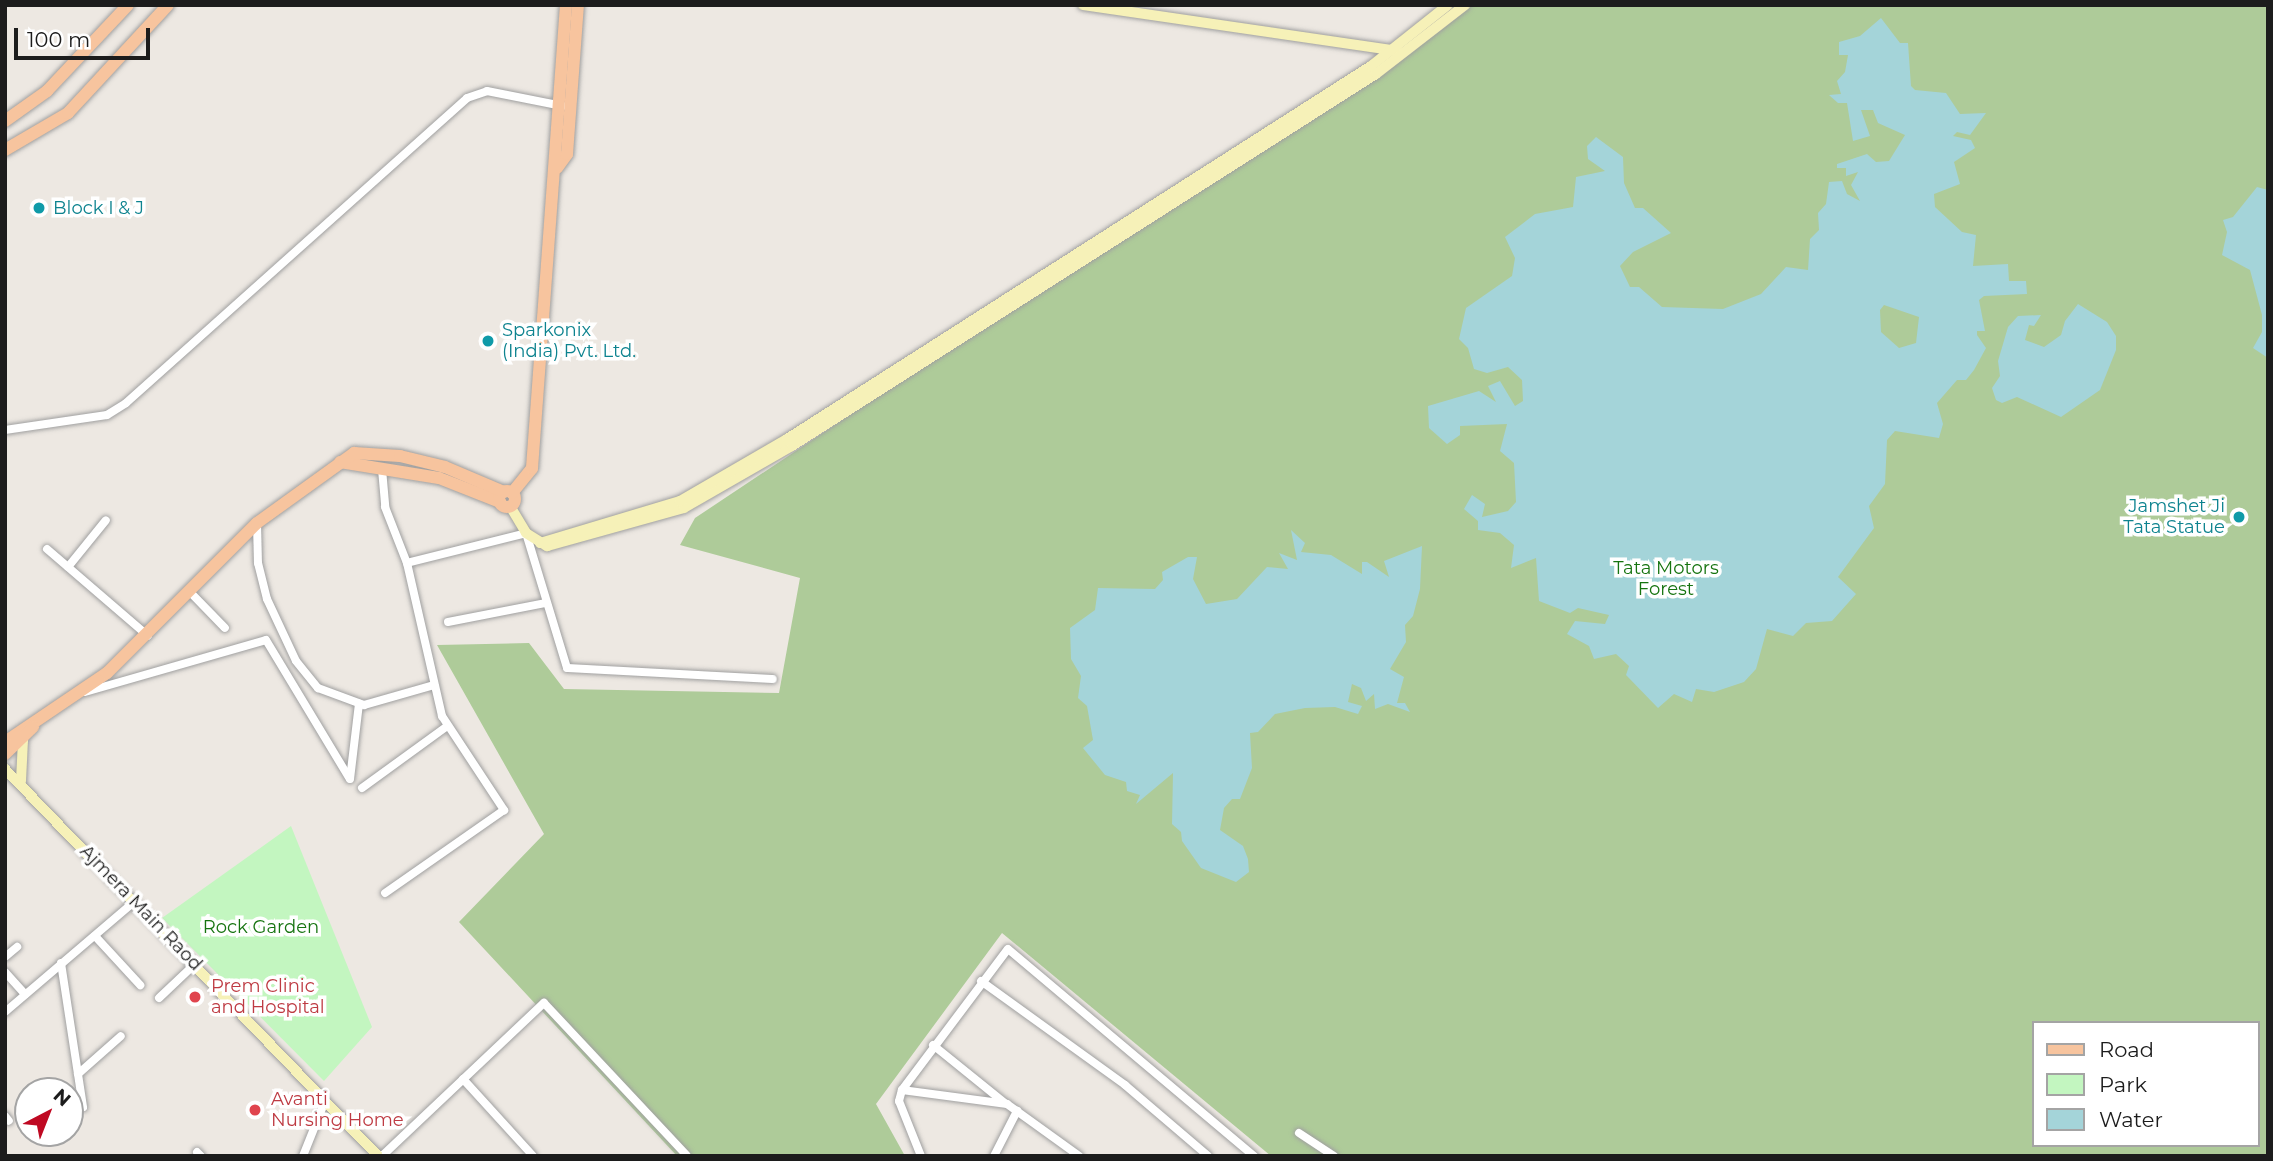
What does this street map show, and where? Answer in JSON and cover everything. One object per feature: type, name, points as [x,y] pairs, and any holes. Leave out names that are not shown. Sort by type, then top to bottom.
[{"type":"main road","points":[[5,121],[47,91],[128,5]]},
{"type":"main road","points":[[5,150],[68,113],[168,5]]},
{"type":"main road","points":[[563,106],[566,5]]},
{"type":"main road","points":[[506,498],[532,468],[557,168],[553,153],[578,5]]},
{"type":"main road","points":[[1083,5],[1407,53]]},
{"type":"main road","points":[[1051,276],[1395,50],[1448,5]]},
{"type":"main road","points":[[5,754],[33,727],[148,636],[257,523],[354,453],[400,456],[445,467],[506,498],[526,533],[547,546],[684,508],[1407,53],[1465,5]]},
{"type":"main road","points":[[341,462],[439,478],[506,498]]},
{"type":"main road","points":[[5,742],[21,737]]},
{"type":"main road","points":[[21,737],[21,781]]},
{"type":"main road","name":"Ajmera Main Raod","points":[[5,769],[21,781],[380,1156]]},
{"type":"street","points":[[5,430],[107,415],[126,403],[467,98],[487,91],[563,106]]},
{"type":"street","points":[[382,469],[385,507],[407,563],[446,727],[504,810],[385,893]]},
{"type":"street","points":[[68,567],[106,520]]},
{"type":"street","points":[[257,523],[258,563],[267,599],[296,661],[318,688],[359,704],[434,685]]},
{"type":"street","points":[[407,563],[526,533],[563,662],[572,670],[773,679]]},
{"type":"street","points":[[47,549],[148,636]]},
{"type":"street","points":[[190,592],[225,628]]},
{"type":"street","points":[[448,622],[546,603]]},
{"type":"street","points":[[78,694],[266,640],[350,779],[359,704]]},
{"type":"street","points":[[362,788],[446,727]]},
{"type":"street","points":[[5,1012],[135,901]]},
{"type":"street","points":[[95,936],[140,985]]},
{"type":"street","points":[[5,957],[17,947]]},
{"type":"street","points":[[921,1156],[899,1101],[902,1090],[981,981],[1008,949],[1254,1156]]},
{"type":"street","points":[[61,962],[78,1077]]},
{"type":"street","points":[[159,998],[195,964]]},
{"type":"street","points":[[5,972],[25,994]]},
{"type":"street","points":[[981,981],[1125,1085],[1208,1156]]},
{"type":"street","points":[[380,1156],[544,1003],[687,1156]]},
{"type":"street","points":[[78,1074],[121,1036]]},
{"type":"street","points":[[933,1045],[1007,1104],[1079,1156]]},
{"type":"street","points":[[463,1079],[533,1156]]},
{"type":"street","points":[[902,1090],[1007,1104]]},
{"type":"street","points":[[303,1156],[325,1101]]},
{"type":"street","points":[[994,1156],[1017,1111]]},
{"type":"street","points":[[1299,1133],[1334,1156]]},
{"type":"green space","name":"Tata Motors Forest","points":[[1466,5],[2268,5],[2268,1156],[1271,1156],[1002,933],[876,1104],[905,1156],[677,1156],[459,922],[544,834],[437,645],[529,643],[564,689],[779,693],[800,578],[680,545],[695,518]]},
{"type":"green space","name":"Rock Garden","points":[[291,826],[372,1027],[324,1081],[162,918]]},
{"type":"water","points":[[1881,18],[1900,43],[1908,43],[1911,86],[1915,90],[1946,93],[1960,114],[1986,113],[1970,135],[1957,132],[1953,136],[1971,140],[1975,148],[1954,162],[1960,184],[1934,194],[1935,207],[1962,232],[1976,235],[1973,266],[2008,264],[2009,281],[2026,281],[2027,294],[1984,296],[1979,300],[1985,331],[1977,331],[1977,335],[1986,348],[1966,380],[1957,380],[1937,403],[1943,424],[1939,438],[1895,431],[1887,440],[1885,484],[1869,506],[1874,528],[1838,577],[1856,594],[1832,621],[1806,623],[1793,636],[1767,629],[1756,669],[1744,682],[1714,692],[1696,689],[1692,702],[1674,694],[1658,708],[1626,675],[1629,666],[1616,654],[1594,659],[1589,646],[1567,634],[1575,621],[1605,624],[1609,615],[1578,608],[1570,613],[1539,601],[1536,558],[1511,568],[1514,545],[1500,533],[1478,530],[1478,521],[1464,509],[1472,495],[1485,504],[1482,517],[1508,511],[1516,502],[1514,463],[1500,451],[1507,424],[1460,426],[1460,435],[1447,444],[1429,428],[1428,406],[1479,391],[1496,402],[1488,386],[1500,381],[1515,406],[1523,401],[1522,380],[1508,367],[1487,373],[1474,369],[1468,348],[1459,339],[1466,308],[1512,276],[1515,258],[1505,237],[1535,214],[1573,207],[1576,177],[1605,171],[1588,159],[1587,146],[1596,137],[1623,157],[1624,183],[1635,208],[1643,208],[1671,233],[1633,252],[1620,266],[1630,287],[1639,287],[1662,307],[1723,309],[1761,294],[1786,267],[1808,270],[1810,239],[1819,230],[1818,213],[1826,204],[1829,182],[1842,181],[1847,194],[1860,201],[1851,185],[1858,172],[1846,176],[1846,168],[1837,168],[1837,164],[1867,154],[1876,162],[1889,161],[1905,135],[1878,123],[1873,110],[1861,110],[1870,136],[1853,141],[1847,103],[1838,103],[1829,95],[1841,94],[1837,81],[1845,72],[1848,55],[1839,55],[1839,42],[1860,36]],"holes":[[[1884,305],[1919,317],[1916,343],[1899,348],[1881,332],[1880,310]]]},
{"type":"water","points":[[2257,187],[2268,190],[2268,358],[2253,348],[2262,332],[2262,315],[2250,270],[2222,255],[2227,232],[2223,220],[2233,217]]},
{"type":"water","points":[[2078,304],[2107,322],[2116,336],[2116,350],[2100,390],[2061,417],[2017,397],[2002,403],[1996,400],[1992,388],[2000,376],[1998,361],[2008,327],[2018,316],[2041,315],[2034,326],[2029,325],[2025,340],[2044,347],[2061,335],[2065,321]]},
{"type":"water","points":[[1291,530],[1305,543],[1301,552],[1331,555],[1362,574],[1362,562],[1367,562],[1389,577],[1384,561],[1422,546],[1420,589],[1413,616],[1405,625],[1406,642],[1390,669],[1404,677],[1397,703],[1405,703],[1410,712],[1388,704],[1375,709],[1374,694],[1366,701],[1361,688],[1352,684],[1348,702],[1362,706],[1358,714],[1335,707],[1305,708],[1275,714],[1258,732],[1250,733],[1252,768],[1240,799],[1232,799],[1224,808],[1220,830],[1243,846],[1248,859],[1249,872],[1236,882],[1201,868],[1182,841],[1181,832],[1172,824],[1173,773],[1136,804],[1140,795],[1127,791],[1126,782],[1105,775],[1083,748],[1093,740],[1087,706],[1078,698],[1081,676],[1071,659],[1070,628],[1095,610],[1098,588],[1155,589],[1163,580],[1162,572],[1188,557],[1197,557],[1193,579],[1206,604],[1237,599],[1267,567],[1288,569],[1279,553],[1297,560]]},
{"type":"place","name":"Block I & J","points":[[39,208]]},
{"type":"place","name":"Sparkonix (India) Pvt. Ltd.","points":[[488,341]]},
{"type":"place","name":"Jamshet Ji Tata Statue","points":[[2239,517]]},
{"type":"place","name":"Prem Clinic and Hospital","points":[[195,997]]},
{"type":"place","name":"Avanti Nursing Home","points":[[255,1110]]}]
